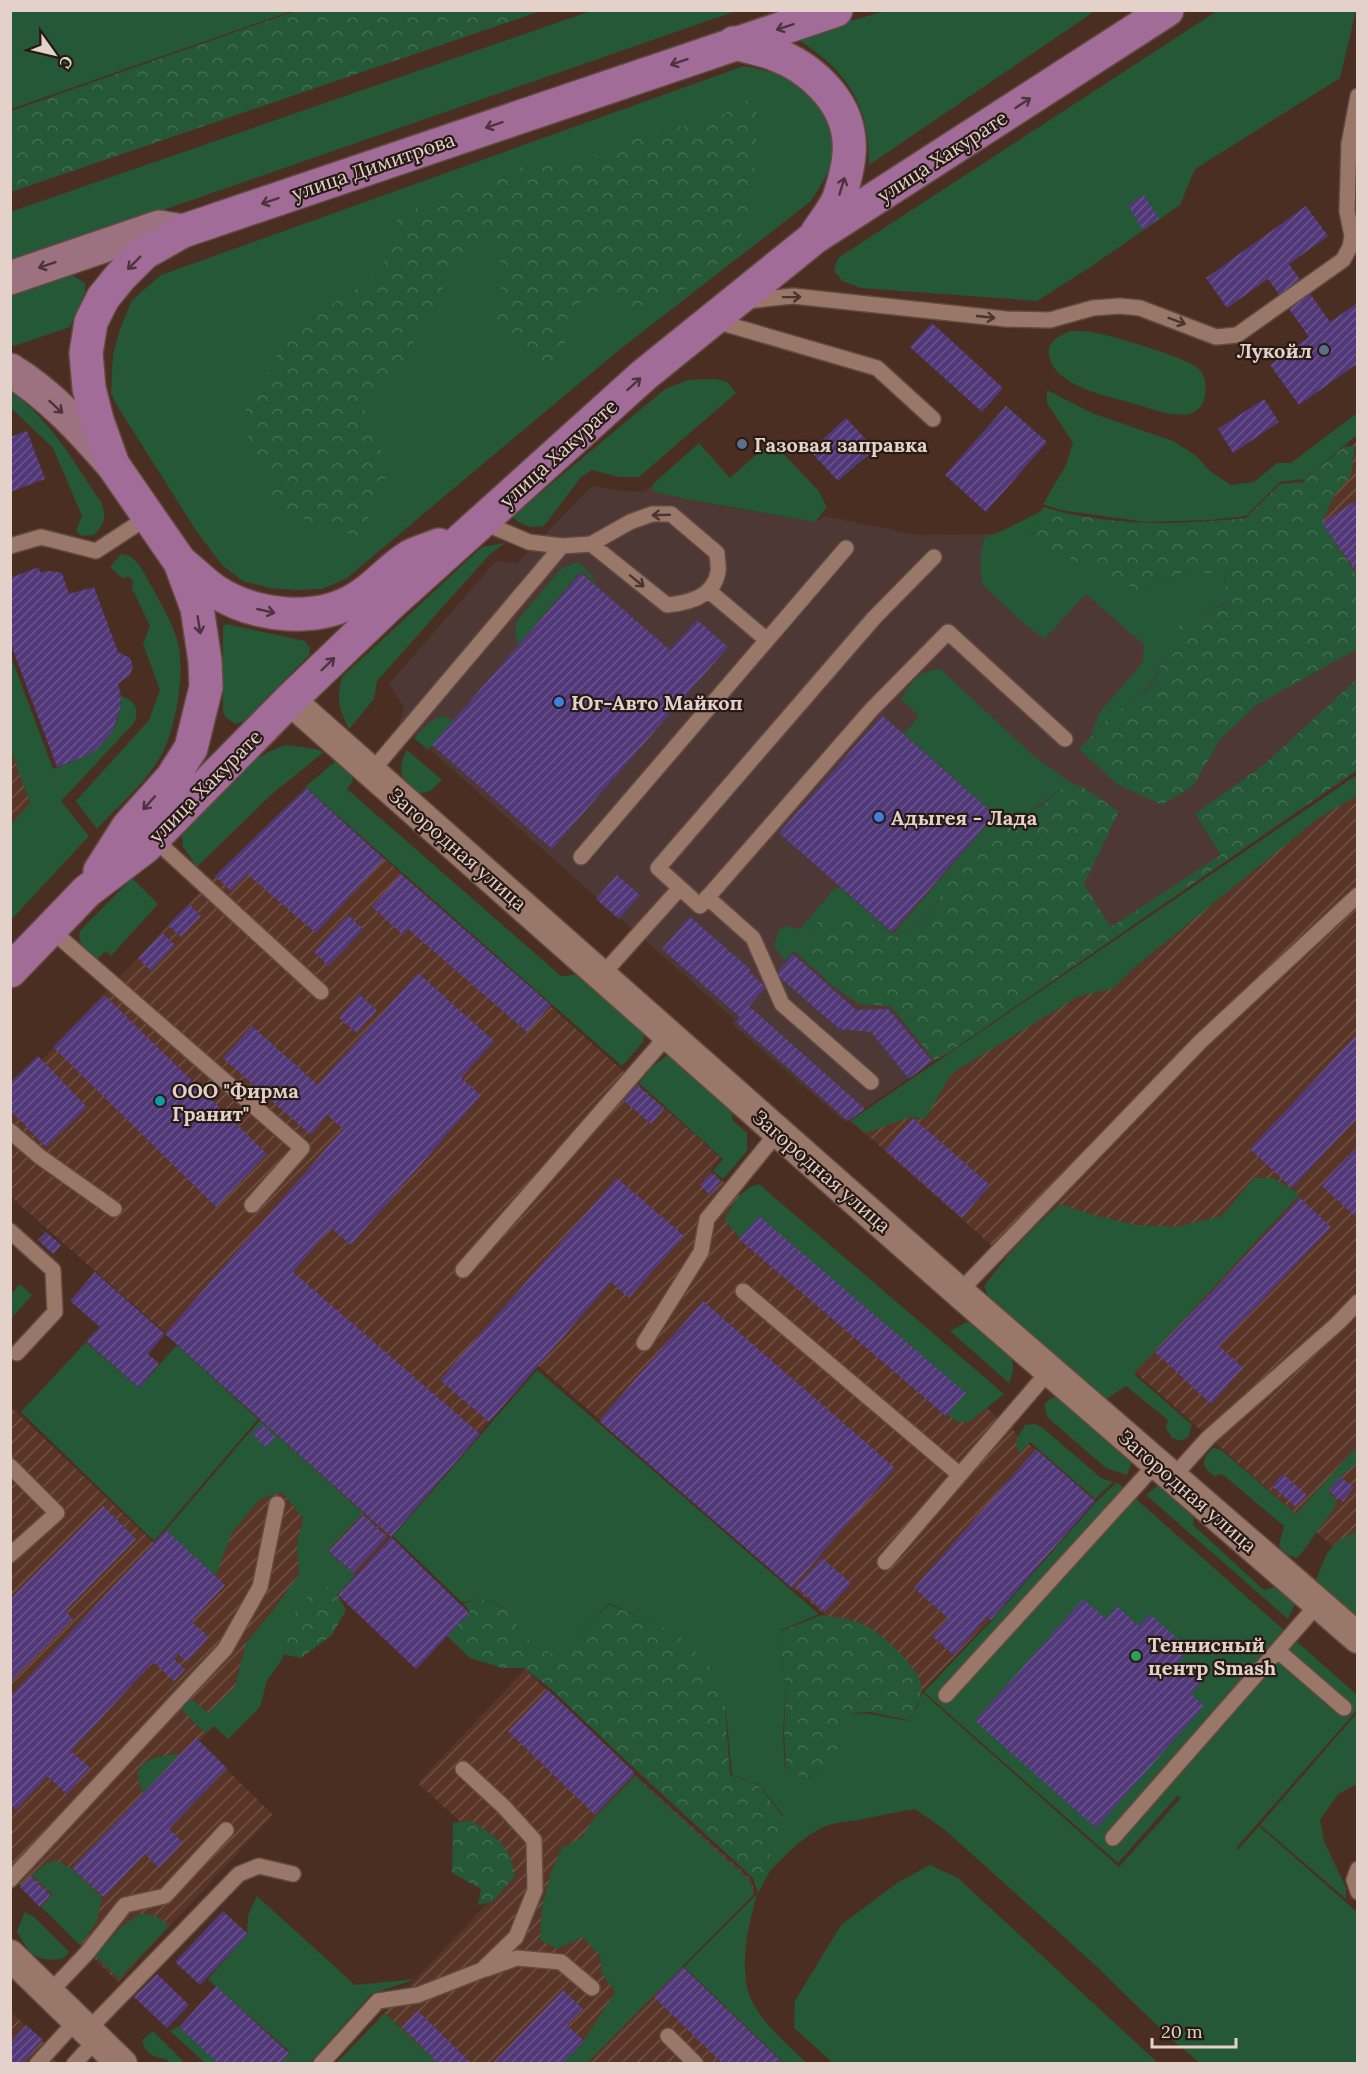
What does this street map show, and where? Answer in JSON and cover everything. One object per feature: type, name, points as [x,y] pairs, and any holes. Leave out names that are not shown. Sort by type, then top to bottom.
[{"type":"main road","name":"улица Димитрова","points":[[10,278],[159,227],[183,231],[836,10]]},
{"type":"main road","name":"улица Хакурате","points":[[10,971],[87,891],[153,838],[290,700],[388,606],[644,375],[815,237],[1167,10]]},
{"type":"main road","points":[[734,43],[775,54],[804,69],[825,87],[840,107],[849,139],[847,169],[838,201],[815,237]]},
{"type":"main road","points":[[113,465],[89,388],[86,353],[91,322],[103,298],[144,253],[183,231]]},
{"type":"main road","points":[[10,370],[38,391],[78,427],[113,465],[180,562],[197,608],[205,661],[206,687],[190,748],[172,778],[128,827],[87,891]]},
{"type":"main road","points":[[180,562],[216,591],[249,607],[280,614],[320,612],[343,606],[359,597],[410,557],[476,527]]},
{"type":"street","name":"Загородная улица","points":[[290,700],[959,1292],[1358,1638]]},
{"type":"street","points":[[10,1955],[122,2064]]},
{"type":"lane","points":[[723,311],[793,296],[1006,319],[1050,320],[1093,308],[1120,306],[1140,308],[1216,337],[1237,335],[1342,260],[1350,247],[1352,236],[1347,211],[1349,144],[1358,96]]},
{"type":"lane","points":[[723,311],[877,368],[933,419]]},
{"type":"lane","points":[[476,527],[530,542],[562,546],[591,544],[630,522],[652,514],[672,514],[717,553],[718,573],[709,591],[689,603],[667,605],[591,544]]},
{"type":"lane","points":[[10,546],[41,537],[96,551],[148,517]]},
{"type":"lane","points":[[371,772],[562,546]]},
{"type":"lane","points":[[581,856],[846,548]]},
{"type":"lane","points":[[934,557],[874,618],[658,868],[700,906],[873,709],[948,632],[1065,739]]},
{"type":"lane","points":[[709,591],[767,640]]},
{"type":"lane","points":[[153,838],[321,992]]},
{"type":"lane","points":[[602,975],[680,888]]},
{"type":"lane","points":[[959,1292],[1200,1042],[1358,895]]},
{"type":"lane","points":[[707,897],[753,938],[782,1004],[871,1082]]},
{"type":"lane","points":[[50,929],[302,1148],[252,1205]]},
{"type":"lane","points":[[463,1270],[669,1035]]},
{"type":"lane","points":[[10,1131],[39,1156],[114,1209]]},
{"type":"lane","points":[[644,1343],[701,1252],[707,1219],[778,1132]]},
{"type":"lane","points":[[10,1231],[53,1270],[55,1312],[17,1353]]},
{"type":"lane","points":[[743,1291],[960,1475]]},
{"type":"lane","points":[[946,1695],[1164,1471],[1208,1438],[1338,1323],[1358,1302]]},
{"type":"lane","points":[[885,1562],[1049,1371]]},
{"type":"lane","points":[[10,1466],[57,1513],[10,1555]]},
{"type":"lane","points":[[10,1880],[225,1649],[260,1587],[277,1504]]},
{"type":"lane","points":[[1113,1838],[1318,1604]]},
{"type":"lane","points":[[1278,1651],[1344,1708]]},
{"type":"lane","points":[[463,1769],[504,1807],[534,1840],[535,1890],[516,1937],[482,1970]]},
{"type":"lane","points":[[49,1993],[87,1953],[125,1905],[165,1896],[226,1830]]},
{"type":"lane","points":[[37,2064],[88,2030],[239,1874],[259,1866],[293,1874]]},
{"type":"lane","points":[[1358,1869],[1354,1880],[1358,1892]]},
{"type":"lane","points":[[321,2064],[378,2001],[418,1995],[517,1958],[561,1962],[592,1988]]},
{"type":"lane","points":[[74,2064],[88,2030]]},
{"type":"lane","points":[[668,2036],[696,2064]]},
{"type":"shaded area","points":[[1357,441],[1357,593],[1319,528],[1306,484]]},
{"type":"shaded area","points":[[654,483],[652,489],[660,493],[726,507],[816,522],[824,516],[918,535],[1318,529],[1357,597],[1357,771],[845,1122],[732,1024],[735,1020],[399,722],[404,707],[389,684],[496,561],[517,563],[592,486],[644,492]]},
{"type":"shaded area","points":[[10,690],[55,806],[10,854]]},
{"type":"shaded area","points":[[1357,775],[1357,1568],[851,1121]]},
{"type":"shaded area","points":[[306,789],[721,1158],[710,1170],[1095,1501],[918,1696],[537,1365],[479,1433],[166,1333],[11,1197],[11,1085],[43,1059],[215,876]]},
{"type":"shaded area","points":[[10,1406],[155,1544],[261,1420],[390,1537],[199,1742],[273,1815],[118,1982],[11,1876]]},
{"type":"shaded area","points":[[525,1669],[634,1774],[750,1878],[755,1893],[682,1966],[783,2063],[336,2064],[516,1873],[418,1783]]},
{"type":"shaded area","points":[[10,2011],[43,2042],[56,2063],[11,2063]]},
{"type":"green space","points":[[11,10],[292,10],[292,11],[11,109]]},
{"type":"green space","points":[[298,10],[541,11],[11,192],[11,111]]},
{"type":"green space","points":[[591,11],[736,11],[11,263],[10,212]]},
{"type":"green space","points":[[885,11],[1095,11],[869,165],[865,123],[851,90],[828,62],[794,37]]},
{"type":"green space","points":[[1217,11],[1356,11],[1340,78],[1195,169],[1180,205],[1089,268],[1037,301],[861,288],[842,281],[834,270],[838,258]]},
{"type":"green space","points":[[744,66],[774,73],[801,85],[820,104],[827,118],[834,148],[833,159],[825,178],[810,202],[619,350],[347,578],[322,589],[270,588],[243,581],[222,565],[197,532],[111,393],[113,355],[120,329],[132,300],[161,275]]},
{"type":"green space","points":[[750,99],[758,116],[752,197],[738,248],[675,297],[637,313],[604,287],[568,311],[563,364],[545,377],[494,326],[504,271],[491,238],[453,270],[405,358],[363,406],[389,471],[359,537],[293,516],[272,496],[264,471],[240,420],[274,359],[304,323],[381,272],[399,215],[545,158],[584,162],[658,129],[707,124]]},
{"type":"green space","points":[[70,274],[85,283],[85,293],[70,327],[14,346],[11,344],[10,295]]},
{"type":"green space","points":[[1070,331],[1094,332],[1192,364],[1199,369],[1205,381],[1205,395],[1201,406],[1195,412],[1186,414],[1163,412],[1096,393],[1071,382],[1053,366],[1049,356],[1051,343]]},
{"type":"green space","points":[[717,379],[727,382],[736,393],[639,477],[619,477],[592,470],[581,477],[544,526],[527,526],[512,517],[665,389],[688,380]]},
{"type":"green space","points":[[1047,390],[1092,413],[1173,441],[1195,455],[1211,472],[1231,485],[1254,482],[1277,463],[1291,463],[1357,413],[1357,435],[1304,479],[1280,482],[1246,516],[1211,520],[1145,522],[1060,510],[1043,504],[1066,465],[1073,443],[1047,403]]},
{"type":"green space","points":[[11,391],[25,402],[49,428],[101,502],[104,520],[94,535],[82,536],[76,531],[82,516],[53,448],[11,408]]},
{"type":"green space","points":[[699,443],[730,478],[767,445],[777,447],[818,490],[827,507],[815,522],[691,500],[659,493],[652,489],[654,483]]},
{"type":"green space","points":[[1355,446],[1351,476],[1334,496],[1322,523],[1357,575],[1357,649],[1255,706],[1220,740],[1193,786],[1162,805],[1117,784],[1079,749],[1108,718],[1151,687],[1180,623],[1226,603],[1225,575],[1187,571],[1137,590],[1043,546],[1030,529],[1043,507],[1093,518],[1144,523],[1246,518],[1280,484],[1302,482],[1303,484],[1304,479],[1344,447]]},
{"type":"green space","points":[[1041,511],[1030,529],[1044,546],[1137,590],[1188,571],[1224,574],[1227,601],[1182,623],[1149,687],[1091,735],[1099,713],[1143,662],[1144,645],[1086,594],[1044,639],[982,584],[980,559],[984,538]]},
{"type":"green space","points":[[505,543],[489,555],[377,681],[374,699],[349,729],[340,704],[339,692],[342,677],[482,547]]},
{"type":"green space","points":[[121,554],[132,558],[140,567],[172,625],[179,648],[180,687],[172,729],[157,763],[97,829],[76,801],[149,720],[160,690],[143,644],[150,626],[132,588],[133,581],[129,577],[122,578],[110,567]]},
{"type":"green space","points":[[578,562],[590,573],[599,587],[581,571],[518,645],[515,633],[516,622],[561,569]]},
{"type":"green space","points":[[226,624],[305,641],[310,648],[309,655],[244,721],[236,724],[226,718],[223,712],[223,627]]},
{"type":"green space","points":[[11,657],[53,769],[80,758],[101,745],[115,726],[121,696],[133,703],[136,714],[134,723],[61,801],[89,836],[11,920],[11,824],[30,803],[11,750]]},
{"type":"green space","points":[[940,669],[1035,757],[1070,782],[997,836],[955,873],[923,924],[893,937],[855,913],[817,921],[806,944],[828,981],[794,951],[785,961],[774,946],[778,931],[785,926],[800,929],[834,889],[840,887],[893,934],[995,815],[904,734],[919,716],[901,699],[916,678]]},
{"type":"green space","points":[[1357,679],[1357,770],[947,1054],[934,1060],[891,1006],[860,1004],[827,982],[804,945],[818,921],[854,912],[894,937],[924,924],[955,872],[997,835],[1047,801],[1069,782],[1082,787],[1119,811],[1084,885],[1111,927],[1221,855],[1195,814],[1266,763]]},
{"type":"green space","points":[[441,716],[454,720],[428,750],[414,738],[430,722]]},
{"type":"green space","points":[[286,745],[324,752],[272,794],[197,867],[183,847],[181,829],[242,769],[270,751]]},
{"type":"green space","points":[[407,750],[442,780],[430,791],[418,794],[404,780],[401,769]]},
{"type":"green space","points":[[337,760],[350,772],[353,781],[347,789],[561,976],[586,974],[645,1029],[643,1042],[622,1066],[305,787]]},
{"type":"green space","points":[[1357,775],[1357,796],[1320,817],[1136,966],[1112,989],[1079,996],[952,1073],[925,1119],[910,1117],[866,1133],[850,1121]]},
{"type":"green space","points":[[132,878],[158,904],[111,956],[106,951],[96,960],[81,944],[80,931]]},
{"type":"green space","points":[[668,1055],[733,1105],[732,1120],[747,1133],[747,1151],[723,1179],[713,1171],[723,1159],[639,1083],[654,1065]]},
{"type":"green space","points":[[1254,1178],[1273,1178],[1300,1194],[1136,1371],[1135,1375],[1192,1425],[1188,1437],[1180,1441],[1172,1438],[1166,1428],[1168,1420],[1126,1386],[1107,1399],[988,1296],[984,1286],[993,1274],[1029,1233],[1060,1204],[1093,1215],[1136,1225],[1176,1227],[1222,1216]]},
{"type":"green space","points":[[759,1184],[1004,1394],[969,1422],[958,1422],[947,1415],[965,1393],[740,1238],[725,1220],[738,1198],[748,1189]]},
{"type":"green space","points":[[20,1284],[32,1295],[11,1319],[13,1312],[11,1294]]},
{"type":"green space","points":[[967,1322],[981,1327],[1007,1350],[1013,1366],[1009,1383],[950,1331]]},
{"type":"green space","points":[[86,1342],[139,1388],[177,1345],[258,1419],[154,1541],[21,1412]]},
{"type":"green space","points":[[537,1370],[819,1614],[779,1631],[786,1688],[783,1733],[785,1769],[809,1779],[832,1762],[848,1713],[870,1714],[908,1721],[919,1704],[918,1698],[923,1693],[1119,1867],[1181,1798],[1177,1796],[1118,1863],[924,1692],[992,1620],[1096,1502],[1117,1482],[1357,1695],[1357,1710],[1236,1848],[1238,1850],[1259,1826],[1357,1912],[1357,2063],[1200,2063],[1171,2039],[1093,1963],[945,1830],[915,1809],[832,1824],[814,1832],[798,1844],[769,1872],[769,1842],[784,1816],[759,1785],[732,1775],[726,1712],[676,1634],[609,1603],[582,1632],[554,1656],[527,1641],[503,1607],[481,1599],[462,1602],[473,1613],[393,1536]]},
{"type":"green space","points":[[1059,1397],[1132,1461],[1127,1475],[1106,1468],[1047,1417],[1044,1404],[1051,1398]]},
{"type":"green space","points":[[260,1420],[363,1513],[328,1551],[355,1575],[340,1593],[318,1598],[300,1623],[281,1661],[267,1681],[260,1707],[228,1739],[214,1726],[205,1733],[180,1708],[188,1696],[208,1713],[235,1687],[246,1643],[299,1574],[297,1545],[303,1518],[282,1492],[260,1499],[233,1531],[215,1576],[166,1530]]},
{"type":"green space","points":[[1035,1424],[1043,1428],[1101,1478],[1113,1482],[1095,1499],[1030,1442],[1019,1454],[1016,1440],[1025,1425]]},
{"type":"green space","points":[[1357,1446],[1357,1463],[1328,1491],[1337,1504],[1296,1558],[1286,1554],[1279,1546],[1284,1526],[1222,1474],[1215,1476],[1210,1473],[1204,1463],[1206,1456],[1213,1448],[1220,1449],[1296,1514]]},
{"type":"green space","points":[[1161,1483],[1194,1514],[1193,1525],[1264,1590],[1278,1586],[1288,1595],[1295,1604],[1288,1619],[1146,1495]]},
{"type":"green space","points":[[1357,1531],[1357,1618],[1327,1592],[1316,1579],[1327,1553],[1339,1540]]},
{"type":"green space","points":[[336,1584],[337,1595],[346,1610],[332,1635],[301,1658],[286,1655],[278,1647],[292,1616],[313,1591]]},
{"type":"green space","points":[[481,1599],[504,1608],[527,1639],[554,1655],[582,1632],[609,1604],[678,1634],[723,1680],[730,1775],[758,1785],[785,1819],[771,1841],[770,1871],[758,1893],[753,1878],[551,1689],[524,1668],[502,1668],[470,1658],[447,1636],[470,1612],[463,1603]]},
{"type":"green space","points":[[821,1615],[859,1623],[876,1632],[909,1663],[920,1680],[921,1691],[918,1704],[908,1720],[870,1712],[850,1713],[832,1763],[808,1779],[786,1770],[784,1732],[786,1688],[779,1632]]},
{"type":"green space","points":[[1357,1713],[1357,1786],[1338,1794],[1320,1820],[1324,1841],[1346,1888],[1346,1899],[1260,1825]]},
{"type":"green space","points":[[180,1754],[143,1793],[138,1779],[142,1766],[153,1759]]},
{"type":"green space","points":[[635,1776],[749,1880],[754,1894],[587,2063],[563,2063],[583,2042],[615,1992],[602,1974],[600,1956],[583,1937],[557,1949],[540,1940],[542,1908],[551,1872],[562,1848],[581,1838],[595,1817]]},
{"type":"green space","points":[[472,1821],[506,1849],[515,1876],[492,1902],[478,1905],[481,1889],[452,1873],[453,1823]]},
{"type":"green space","points":[[56,1860],[72,1869],[102,1897],[97,1921],[80,1945],[41,1907],[52,1894],[32,1875],[45,1864]]},
{"type":"green space","points":[[930,1865],[958,1878],[1158,2063],[833,2063],[794,2028],[795,2001],[841,1925],[897,1883]]},
{"type":"green space","points":[[757,1894],[745,1952],[745,1975],[750,1998],[780,2038],[807,2063],[784,2063],[684,1967]]},
{"type":"green space","points":[[257,1896],[355,1985],[416,1979],[371,1994],[309,2064],[279,2063],[289,2051],[208,1979],[247,1934],[248,1915]]},
{"type":"green space","points":[[25,1912],[34,1917],[69,1952],[62,1959],[39,1958],[25,1946],[17,1931]]},
{"type":"green space","points":[[139,1914],[155,1915],[169,1926],[119,1979],[95,1956],[122,1926]]},
{"type":"green space","points":[[385,2013],[438,2063],[337,2063]]},
{"type":"green space","points":[[178,2026],[219,2063],[205,2063],[170,2031]]},
{"type":"green space","points":[[153,2031],[185,2063],[170,2063],[166,2059],[153,2056],[145,2049],[142,2040]]},
{"type":"building","points":[[1144,195],[1159,219],[1143,230],[1128,205]]},
{"type":"building","points":[[1306,206],[1328,236],[1289,264],[1330,322],[1356,304],[1358,307],[1358,363],[1299,405],[1270,365],[1309,337],[1268,279],[1227,308],[1206,278]]},
{"type":"building","points":[[932,323],[1003,388],[982,412],[910,347]]},
{"type":"building","points":[[1264,399],[1279,422],[1233,453],[1218,429]]},
{"type":"building","points":[[1006,406],[1047,442],[986,512],[945,475]]},
{"type":"building","points":[[846,418],[875,449],[838,481],[810,451]]},
{"type":"building","points":[[27,431],[45,479],[10,492],[10,437]]},
{"type":"building","points":[[1358,499],[1358,574],[1322,523]]},
{"type":"building","points":[[39,567],[40,572],[62,573],[69,594],[94,587],[118,652],[130,658],[133,666],[130,675],[118,684],[121,696],[120,709],[112,733],[96,750],[57,767],[10,642],[10,578]]},
{"type":"building","points":[[581,573],[670,650],[697,620],[728,647],[552,849],[432,745]]},
{"type":"building","points":[[882,715],[995,815],[892,932],[779,833]]},
{"type":"building","points":[[306,788],[384,859],[316,933],[247,874],[231,891],[215,876]]},
{"type":"building","points":[[401,874],[551,1005],[527,1032],[408,929],[403,935],[372,907]]},
{"type":"building","points":[[617,875],[640,895],[619,919],[596,899]]},
{"type":"building","points":[[189,904],[201,916],[181,937],[168,925]]},
{"type":"building","points":[[348,915],[363,929],[329,966],[314,952]]},
{"type":"building","points":[[690,917],[751,970],[749,972],[766,987],[749,1006],[865,1109],[848,1121],[736,1022],[740,1017],[662,949]]},
{"type":"building","points":[[162,933],[175,945],[151,971],[138,958]]},
{"type":"building","points":[[793,954],[856,1010],[888,1009],[932,1061],[909,1079],[871,1032],[839,1029],[776,974]]},
{"type":"building","points":[[418,973],[494,1041],[461,1078],[481,1095],[351,1245],[331,1228],[293,1272],[480,1434],[391,1537],[165,1334],[343,1129],[327,1115],[311,1135],[223,1058],[252,1026],[318,1085]]},
{"type":"building","points":[[359,994],[377,1010],[357,1033],[339,1018]]},
{"type":"building","name":"ООО \"Фирма Гранит\"","points":[[104,995],[267,1154],[216,1207],[53,1047]]},
{"type":"building","points":[[1358,1033],[1358,1117],[1292,1188],[1250,1149]]},
{"type":"building","points":[[38,1056],[87,1107],[46,1147],[10,1110],[10,1083]]},
{"type":"building","points":[[637,1085],[664,1109],[651,1124],[623,1100]]},
{"type":"building","points":[[913,1118],[990,1185],[962,1218],[885,1150]]},
{"type":"building","points":[[1358,1146],[1358,1219],[1321,1185]]},
{"type":"building","points":[[711,1173],[721,1181],[710,1195],[700,1185]]},
{"type":"building","points":[[617,1178],[684,1236],[629,1298],[611,1282],[489,1422],[440,1380]]},
{"type":"building","points":[[1300,1198],[1331,1227],[1219,1346],[1243,1368],[1211,1404],[1155,1352]]},
{"type":"building","points":[[759,1216],[966,1393],[946,1416],[739,1239]]},
{"type":"building","points":[[46,1232],[61,1245],[53,1254],[38,1240]]},
{"type":"building","points":[[95,1272],[165,1334],[148,1354],[159,1364],[139,1388],[86,1341],[100,1327],[70,1301]]},
{"type":"building","points":[[703,1301],[895,1468],[792,1588],[599,1421]]},
{"type":"building","points":[[262,1424],[276,1437],[266,1447],[252,1434]]},
{"type":"building","points":[[1036,1449],[1095,1501],[991,1620],[987,1617],[954,1655],[932,1636],[948,1618],[914,1588]]},
{"type":"building","points":[[1283,1474],[1307,1495],[1296,1507],[1272,1486]]},
{"type":"building","points":[[1340,1477],[1354,1487],[1343,1502],[1329,1491]]},
{"type":"building","points":[[103,1506],[136,1539],[65,1611],[73,1619],[10,1682],[10,1599]]},
{"type":"building","points":[[363,1515],[387,1537],[353,1573],[329,1551]]},
{"type":"building","points":[[166,1530],[225,1585],[192,1622],[209,1637],[187,1662],[178,1654],[174,1659],[185,1669],[174,1681],[153,1662],[71,1751],[90,1768],[67,1794],[47,1776],[16,1810],[10,1804],[10,1697]]},
{"type":"building","points":[[391,1537],[469,1613],[416,1669],[338,1595]]},
{"type":"building","points":[[822,1558],[851,1583],[825,1612],[796,1587]]},
{"type":"building","points":[[1083,1599],[1106,1619],[1117,1606],[1139,1626],[1150,1614],[1189,1649],[1179,1661],[1202,1682],[1191,1694],[1204,1706],[1096,1828],[975,1721]]},
{"type":"building","points":[[548,1690],[635,1773],[595,1815],[508,1731]]},
{"type":"building","points":[[196,1738],[227,1768],[169,1829],[183,1842],[159,1868],[145,1854],[104,1897],[72,1868]]},
{"type":"building","points":[[31,1876],[50,1895],[40,1907],[20,1887]]},
{"type":"building","points":[[223,1911],[248,1934],[200,1985],[175,1962]]},
{"type":"building","points":[[683,1967],[784,2064],[723,2064],[654,1997]]},
{"type":"building","points":[[157,1974],[189,2005],[167,2028],[134,1997]]},
{"type":"building","points":[[216,1986],[289,2053],[280,2064],[219,2064],[179,2027]]},
{"type":"building","points":[[563,1990],[583,2009],[567,2025],[584,2041],[562,2064],[492,2064]]},
{"type":"building","points":[[418,2011],[472,2064],[439,2064],[402,2027]]},
{"type":"building","points":[[26,2025],[43,2040],[22,2064],[10,2064],[10,2043]]},
{"type":"place","name":"Лукойл","points":[[1324,350]]},
{"type":"place","name":"Газовая заправка","points":[[742,444]]},
{"type":"place","name":"Юг-Авто Майкоп","points":[[559,702]]},
{"type":"place","name":"Адыгея - Лада","points":[[879,817]]},
{"type":"place","name":"ООО \"Фирма Гранит\"","points":[[160,1101]]},
{"type":"place","name":"Теннисный центр Smash","points":[[1136,1656]]}]
